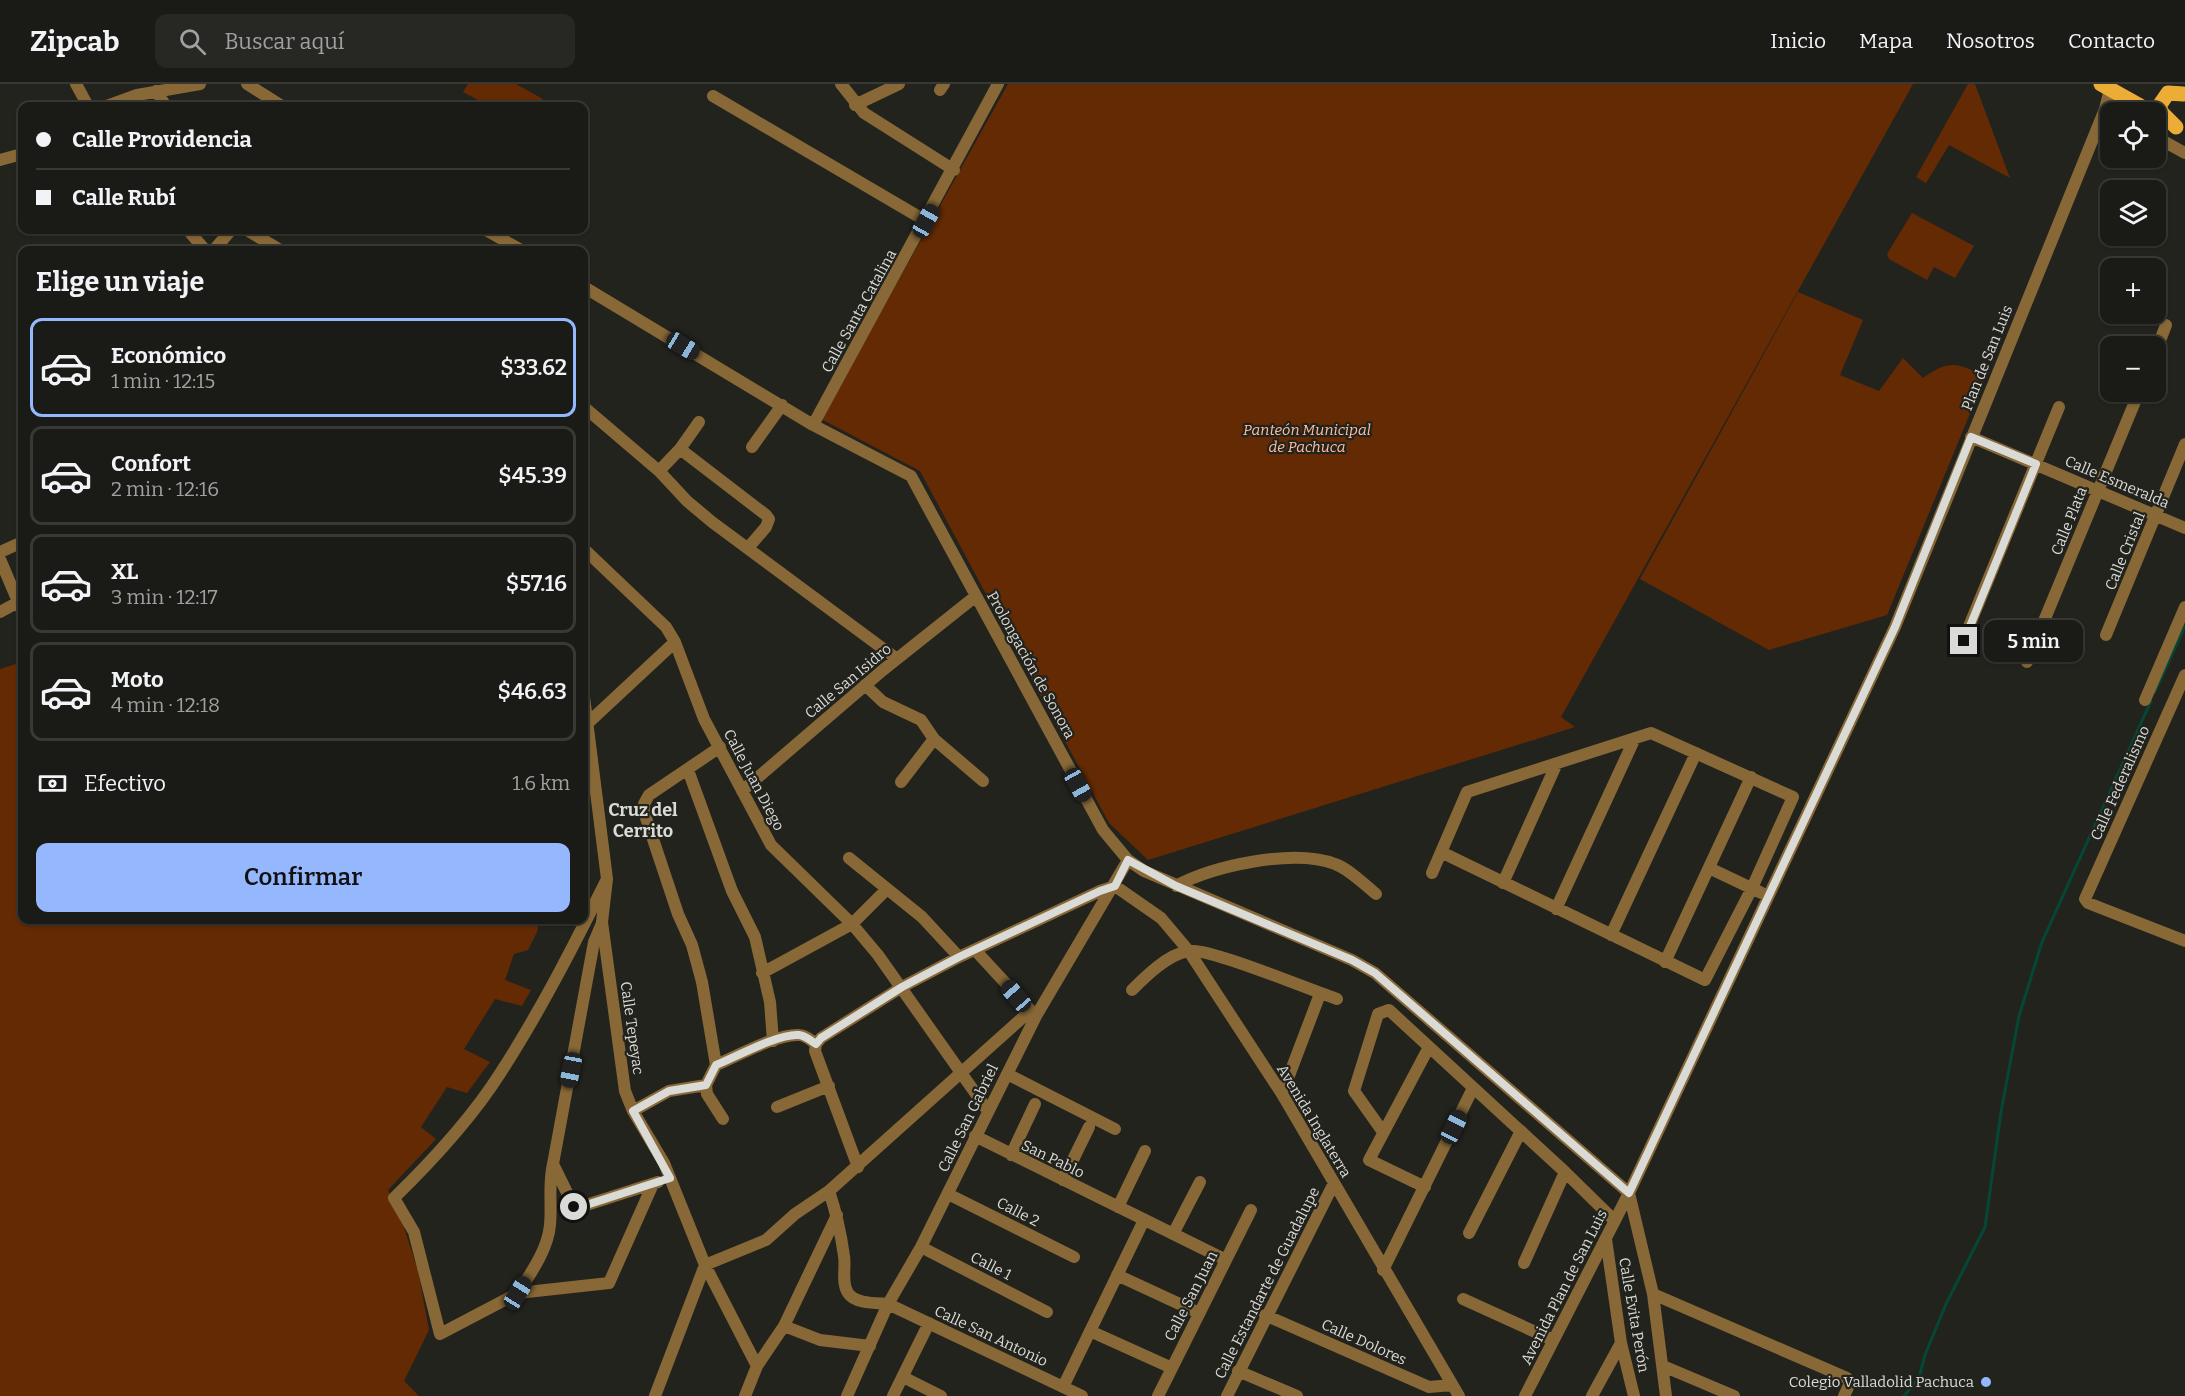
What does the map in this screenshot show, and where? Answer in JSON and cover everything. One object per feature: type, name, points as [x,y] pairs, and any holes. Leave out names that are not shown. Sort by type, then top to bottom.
[{"type":"main road","points":[[2165,84],[2184,95]]},
{"type":"main road","points":[[2107,86],[2134,102]]},
{"type":"main road","points":[[2181,130],[2162,112],[2159,106],[2168,93],[2184,95]]},
{"type":"main road","points":[[2166,121],[2181,130]]},
{"type":"street","points":[[76,84],[86,102]]},
{"type":"street","points":[[117,102],[143,91],[196,84]]},
{"type":"street","points":[[247,84],[276,102]]},
{"type":"street","points":[[841,84],[855,105],[864,113],[954,170]]},
{"type":"street","points":[[855,105],[899,84]]},
{"type":"street","name":"Calle Santa Catalina","points":[[813,425],[954,170],[998,84]]},
{"type":"street","name":"Plan de San Luis","points":[[2107,86],[2108,102]]},
{"type":"street","points":[[143,91],[160,102]]},
{"type":"street","points":[[713,96],[926,221]]},
{"type":"street","name":"Plan de San Luis","points":[[1629,1193],[1895,627],[1971,437],[2100,132]]},
{"type":"street","points":[[2166,143],[2185,153]]},
{"type":"street","points":[[0,160],[18,154]]},
{"type":"street","points":[[191,234],[202,246]]},
{"type":"street","points":[[217,246],[228,234]]},
{"type":"street","points":[[254,234],[273,246]]},
{"type":"street","points":[[493,234],[514,246]]},
{"type":"street","name":"Prolongación de Sonora","points":[[588,289],[813,425],[911,476],[1103,830],[1128,860],[1176,886],[1352,960],[1375,973],[1629,1193]]},
{"type":"street","points":[[2162,336],[2166,325]]},
{"type":"street","name":"Calle Plata","points":[[2027,662],[2135,402]]},
{"type":"street","points":[[752,447],[782,405]]},
{"type":"street","points":[[1964,641],[2059,407]]},
{"type":"street","points":[[588,409],[659,471],[687,501],[890,664]]},
{"type":"street","points":[[659,471],[680,449],[699,423]]},
{"type":"street","name":"Calle Esmeralda","points":[[1971,437],[2185,528]]},
{"type":"street","name":"Calle Cristal","points":[[2106,635],[2185,444]]},
{"type":"street","points":[[680,449],[768,519],[766,527],[748,548]]},
{"type":"street","points":[[0,552],[18,544]]},
{"type":"street","name":"Calle Juan Diego","points":[[588,553],[666,627],[675,642],[704,719],[771,845],[852,924],[902,987],[988,1111]]},
{"type":"street","points":[[0,559],[18,598]]},
{"type":"street","name":"Calle San Isidro","points":[[742,791],[890,664],[976,596]]},
{"type":"street","points":[[0,612],[18,605]]},
{"type":"street","points":[[2145,700],[2185,607]]},
{"type":"street","points":[[589,722],[675,642]]},
{"type":"street","name":"Calle Federalismo","points":[[2185,675],[2085,899],[2088,903],[2185,940]]},
{"type":"street","points":[[865,686],[883,702],[921,720],[934,739],[982,781]]},
{"type":"street","name":"Calle Tepeyac","points":[[588,717],[607,879],[602,922],[625,1091],[633,1111],[670,1178],[705,1265],[757,1366]]},
{"type":"street","points":[[1432,873],[1441,852],[1467,792],[1651,733],[1793,797],[1752,888],[1705,980],[1441,852]]},
{"type":"street","points":[[1556,909],[1635,738]]},
{"type":"street","points":[[901,782],[934,739]]},
{"type":"street","points":[[720,747],[649,795],[644,804],[645,815],[700,973],[716,1065],[706,1085],[707,1094],[723,1119]]},
{"type":"street","points":[[1611,936],[1696,753]]},
{"type":"street","points":[[1503,883],[1557,763]]},
{"type":"street","points":[[688,770],[732,891],[755,937],[770,1002],[773,1041]]},
{"type":"street","points":[[1665,962],[1751,777]]},
{"type":"street","points":[[849,858],[922,918],[959,957]]},
{"type":"street","points":[[1176,886],[1190,879],[1260,861],[1311,858],[1336,864],[1376,894]]},
{"type":"street","name":"Calle San Gabriel","points":[[847,1396],[888,1304],[948,1194],[1007,1074],[1033,1014],[1115,886],[1128,860]]},
{"type":"street","points":[[1709,868],[1768,896]]},
{"type":"street","points":[[588,916],[607,879]]},
{"type":"street","points":[[858,1167],[815,1051],[816,1044],[821,1038],[902,987],[959,957],[1115,886]]},
{"type":"street","name":"Avenida Inglaterra","points":[[1115,886],[1161,918],[1188,950],[1282,1094],[1383,1270],[1456,1391]]},
{"type":"street","points":[[762,973],[852,924],[887,889]]},
{"type":"street","points":[[518,1293],[537,1263],[550,1226],[548,1184],[594,942],[602,922]]},
{"type":"street","points":[[584,924],[543,1004],[500,1074],[426,1167],[394,1198],[414,1232],[440,1334],[518,1293],[609,1283],[653,1184]]},
{"type":"street","points":[[655,1396],[705,1265],[766,1240],[795,1214],[829,1191],[858,1167],[962,1071],[1033,1014],[975,950]]},
{"type":"street","points":[[1132,990],[1150,972],[1188,950],[1211,954],[1337,999]]},
{"type":"street","points":[[1282,1094],[1320,994]]},
{"type":"street","points":[[1383,1132],[1354,1091],[1378,1014],[1383,1010],[1389,1010],[1615,1221]]},
{"type":"street","points":[[716,1065],[796,1034],[806,1036],[816,1044]]},
{"type":"street","points":[[1425,1187],[1369,1160],[1429,1047]]},
{"type":"street","points":[[1007,1074],[1115,1128]]},
{"type":"street","points":[[633,1111],[669,1091],[706,1085]]},
{"type":"street","points":[[777,1107],[829,1086]]},
{"type":"street","points":[[1383,1270],[1473,1088]]},
{"type":"street","points":[[1011,1155],[1035,1104]]},
{"type":"street","points":[[1063,1180],[1089,1127]]},
{"type":"street","points":[[1469,1233],[1521,1131]]},
{"type":"street","name":"San Pablo","points":[[975,1136],[1226,1260]]},
{"type":"street","points":[[1118,1207],[1145,1151]]},
{"type":"street","points":[[553,1164],[574,1207],[670,1178]]},
{"type":"street","points":[[1524,1263],[1565,1172]]},
{"type":"street","points":[[1173,1234],[1200,1182]]},
{"type":"street","name":"Calle Estandarte de Guadalupe","points":[[1227,1396],[1265,1315],[1334,1183]]},
{"type":"street","points":[[745,1396],[757,1366],[784,1326],[837,1215],[829,1191]]},
{"type":"street","points":[[1629,1193],[1653,1294],[1666,1396]]},
{"type":"street","name":"Avenida Plan de San Luis","points":[[1525,1396],[1629,1193]]},
{"type":"street","name":"Calle 2","points":[[948,1194],[1074,1257]]},
{"type":"street","name":"Calle San Juan","points":[[1158,1396],[1251,1210]]},
{"type":"street","name":"Calle San Antonio","points":[[837,1215],[845,1259],[844,1281],[848,1294],[857,1300],[888,1304],[1082,1396]]},
{"type":"street","points":[[1063,1387],[1144,1220]]},
{"type":"street","name":"Calle Evita Perón","points":[[1606,1239],[1621,1343],[1634,1396]]},
{"type":"street","name":"Calle 1","points":[[921,1247],[1047,1312]]},
{"type":"street","points":[[1117,1275],[1199,1313]]},
{"type":"street","points":[[1653,1294],[1850,1381],[1844,1396]]},
{"type":"street","points":[[1463,1299],[1553,1340]]},
{"type":"street","name":"Calle Dolores","points":[[1265,1315],[1429,1387],[1456,1391]]},
{"type":"street","points":[[893,1396],[929,1323]]},
{"type":"street","points":[[784,1326],[820,1340],[870,1346]]},
{"type":"street","points":[[1090,1331],[1172,1368]]},
{"type":"street","points":[[1592,1396],[1621,1343]]},
{"type":"street","points":[[1663,1366],[1734,1396]]},
{"type":"street","points":[[1239,1371],[1297,1396]]},
{"type":"street","points":[[903,1377],[941,1396]]},
{"type":"green space","points":[[468,84],[516,84],[543,99],[541,102],[482,102],[463,92]]},
{"type":"green space","name":"Panteón Municipal de Pachuca","points":[[1008,84],[1913,84],[1561,717],[1575,727],[1148,860],[1109,823],[920,471],[821,419]]},
{"type":"green space","points":[[1968,84],[1975,84],[2010,178],[1949,145],[1926,183],[1916,177]]},
{"type":"green space","points":[[1912,213],[1974,246],[1955,278],[1934,267],[1927,280],[1889,259],[1887,254]]},
{"type":"green space","points":[[1798,292],[1863,320],[1840,375],[1879,391],[1903,358],[1923,378],[1940,368],[1953,365],[1967,368],[1985,377],[1887,615],[1769,650],[1640,579]]},
{"type":"green space","points":[[18,663],[18,924],[538,924],[528,950],[514,954],[505,980],[531,990],[522,1006],[495,999],[464,1049],[490,1062],[467,1093],[447,1087],[421,1127],[436,1139],[388,1190],[399,1212],[418,1271],[429,1330],[404,1381],[419,1396],[0,1396],[0,669]]},
{"type":"waterway","points":[[2155,692],[2185,626]]},
{"type":"waterway","points":[[1904,1396],[1919,1378],[1925,1355],[1946,1304],[1985,1227],[2001,1112],[2019,1016],[2042,942],[2151,701]]},
{"type":"place","name":"Colegio Valladolid Pachuca","points":[[1986,1382]]},
{"type":"district","name":"Cruz del Cerrito","points":[[643,820]]},
{"type":"route","points":[[574,1207],[670,1178],[664,1163],[633,1111],[653,1102],[669,1091],[706,1085],[716,1065],[773,1041],[796,1034],[806,1036],[816,1044],[821,1038],[902,987],[959,957],[1115,886],[1128,860],[1144,871],[1176,886],[1352,960],[1375,973],[1629,1193],[1895,627],[1971,437],[2036,464],[1964,641]]}]
